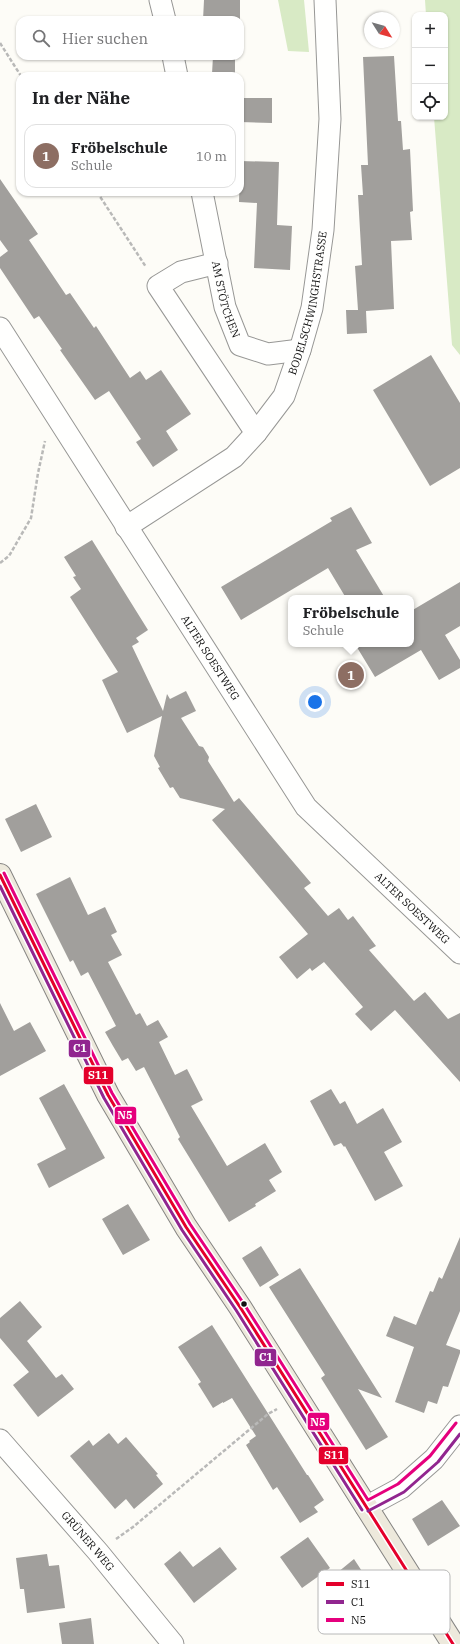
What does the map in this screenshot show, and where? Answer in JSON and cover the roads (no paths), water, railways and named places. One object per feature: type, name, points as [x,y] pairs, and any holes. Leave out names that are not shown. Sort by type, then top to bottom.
[{"type":"main road","points":[[0,875],[112,1102],[186,1227],[240,1307],[406,1570]]},
{"type":"main road","points":[[447,1634],[453,1644]]},
{"type":"street","points":[[160,0],[164,16]]},
{"type":"street","name":"BODELSCHWINGHSTRASSE","points":[[126,527],[234,458],[256,433],[284,396],[300,350],[312,308],[323,230],[330,119],[325,0]]},
{"type":"street","points":[[174,60],[176,72]]},
{"type":"street","name":"AM STÖTCHEN","points":[[203,196],[225,307],[240,345],[268,354],[300,350]]},
{"type":"street","points":[[217,263],[181,272],[158,286],[256,433]]},
{"type":"street","name":"ALTER SOESTWEG","points":[[0,328],[306,807],[460,953]]},
{"type":"street","points":[[366,1507],[401,1488],[434,1459],[460,1426]]},
{"type":"street","name":"GRÜNER WEG","points":[[0,1440],[98,1552],[173,1644]]},
{"type":"place","name":"Fröbelschule","points":[[351,675]]}]
